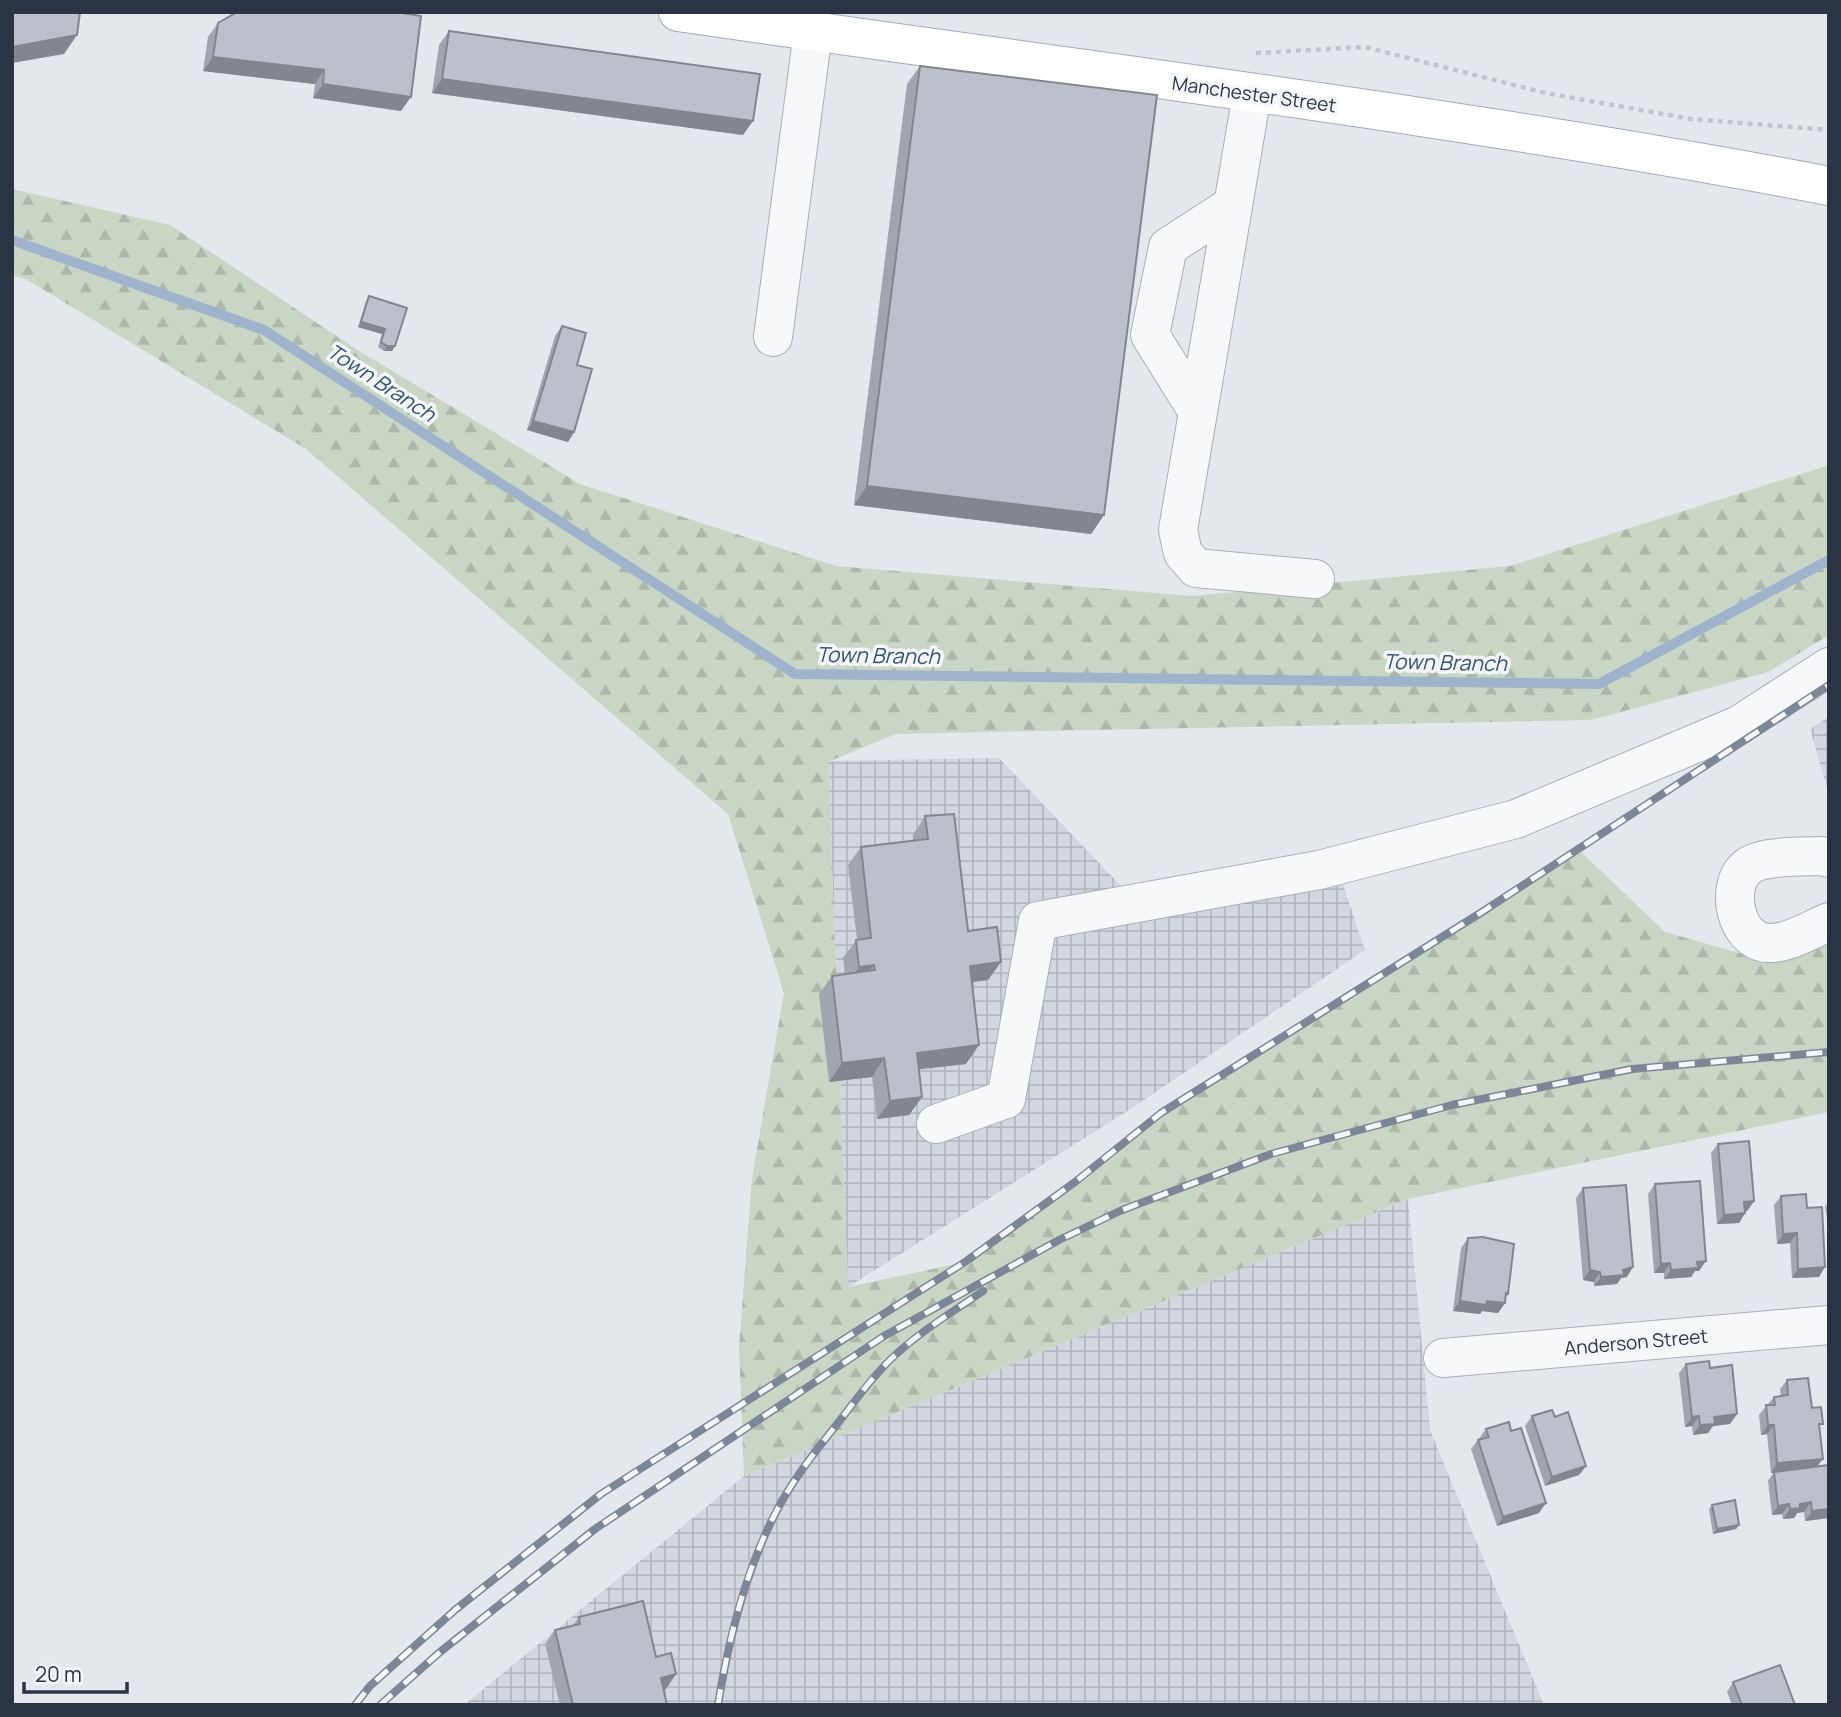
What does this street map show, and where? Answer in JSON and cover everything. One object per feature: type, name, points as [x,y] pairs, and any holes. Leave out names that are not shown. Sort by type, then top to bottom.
[{"type":"main road","name":"Manchester Street","points":[[678,12],[1691,160],[1829,186]]},
{"type":"street","points":[[773,337],[813,32]]},
{"type":"street","points":[[1252,94],[1178,530],[1183,553],[1196,568],[1315,579]]},
{"type":"street","points":[[1198,412],[1150,335],[1168,247],[1233,205]]},
{"type":"street","points":[[936,1124],[1006,1099],[1038,921],[1319,870],[1516,819],[1739,725],[1829,667]]},
{"type":"street","points":[[1829,858],[1822,856],[1766,860],[1747,867],[1736,884],[1737,917],[1746,931],[1763,943],[1781,942],[1829,922]]},
{"type":"street","name":"Anderson Street","points":[[1443,1358],[1827,1329]]},
{"type":"shaded area","points":[[1829,717],[1829,794],[1810,729]]},
{"type":"shaded area","points":[[999,758],[1140,906],[1332,852],[1365,950],[1129,1110],[848,1287],[828,761]]},
{"type":"shaded area","points":[[1408,1199],[1430,1430],[1544,1705],[464,1705],[744,1476]]},
{"type":"green space","points":[[12,189],[170,225],[356,349],[580,484],[836,566],[1192,596],[1510,566],[1829,465],[1829,635],[1768,672],[1591,720],[896,734],[828,762],[848,1287],[965,1262],[1075,1182],[1161,1113],[1578,849],[1665,932],[1775,963],[1829,941],[1829,1112],[1408,1199],[744,1476],[739,1347],[752,1178],[784,993],[728,814],[306,449],[26,279],[12,275]]},
{"type":"building","points":[[12,12],[80,12],[77,35],[12,47]]},
{"type":"building","points":[[237,12],[396,12],[421,16],[411,97],[323,84],[324,70],[213,57],[218,23]]},
{"type":"building","points":[[449,31],[760,74],[753,121],[442,79]]},
{"type":"building","points":[[920,66],[1157,95],[1104,515],[867,486]]},
{"type":"building","points":[[369,296],[407,308],[395,346],[387,346],[381,342],[385,329],[361,322]]},
{"type":"building","points":[[562,326],[586,333],[577,365],[592,369],[574,432],[533,421]]},
{"type":"building","points":[[954,814],[968,931],[997,927],[1001,962],[970,966],[979,1045],[917,1053],[922,1097],[890,1101],[884,1058],[842,1063],[832,976],[875,970],[874,965],[859,967],[856,940],[871,938],[861,847],[928,839],[925,816]]},
{"type":"building","points":[[1749,1141],[1754,1201],[1744,1202],[1745,1213],[1724,1215],[1718,1144]]},
{"type":"building","points":[[1700,1181],[1706,1261],[1697,1262],[1698,1268],[1671,1270],[1670,1263],[1661,1264],[1655,1184]]},
{"type":"building","points":[[1626,1185],[1633,1267],[1623,1270],[1624,1275],[1601,1277],[1600,1272],[1590,1270],[1583,1188]]},
{"type":"building","points":[[1806,1194],[1807,1208],[1822,1207],[1825,1267],[1798,1269],[1797,1233],[1783,1234],[1781,1196]]},
{"type":"building","points":[[1483,1237],[1514,1244],[1505,1303],[1487,1301],[1486,1305],[1460,1301],[1468,1238]]},
{"type":"building","points":[[1709,1361],[1710,1368],[1732,1365],[1737,1414],[1714,1417],[1715,1424],[1700,1425],[1699,1416],[1692,1417],[1686,1364]]},
{"type":"building","points":[[1808,1378],[1812,1408],[1821,1407],[1823,1424],[1819,1424],[1823,1459],[1777,1463],[1774,1425],[1768,1425],[1766,1405],[1775,1405],[1774,1397],[1788,1395],[1787,1380]]},
{"type":"building","points":[[1552,1410],[1555,1417],[1568,1412],[1586,1466],[1552,1477],[1532,1416]]},
{"type":"building","points":[[1509,1422],[1511,1431],[1521,1428],[1546,1503],[1503,1517],[1478,1440],[1489,1437],[1486,1429]]},
{"type":"building","points":[[1829,1465],[1829,1509],[1812,1511],[1811,1502],[1800,1504],[1800,1508],[1790,1509],[1789,1504],[1778,1506],[1774,1472]]},
{"type":"building","points":[[1735,1500],[1739,1525],[1717,1529],[1712,1505]]},
{"type":"building","points":[[643,1601],[656,1657],[671,1653],[676,1674],[661,1678],[667,1705],[573,1705],[555,1630],[580,1624],[579,1617]]},
{"type":"building","points":[[1780,1665],[1795,1705],[1742,1705],[1733,1682]]},
{"type":"waterway","name":"Town Branch","points":[[12,240],[264,330],[795,674],[1599,684],[1829,560]]},
{"type":"railway","points":[[355,1705],[370,1686],[455,1610],[601,1494],[965,1262],[1075,1182],[1161,1113],[1482,912],[1829,685]]},
{"type":"railway","points":[[380,1705],[440,1652],[595,1529],[884,1336],[1059,1240],[1122,1210],[1271,1154],[1452,1105],[1632,1069],[1829,1052]]},
{"type":"railway","points":[[718,1705],[734,1626],[749,1575],[788,1491],[856,1399],[889,1361],[922,1333],[983,1291]]}]
